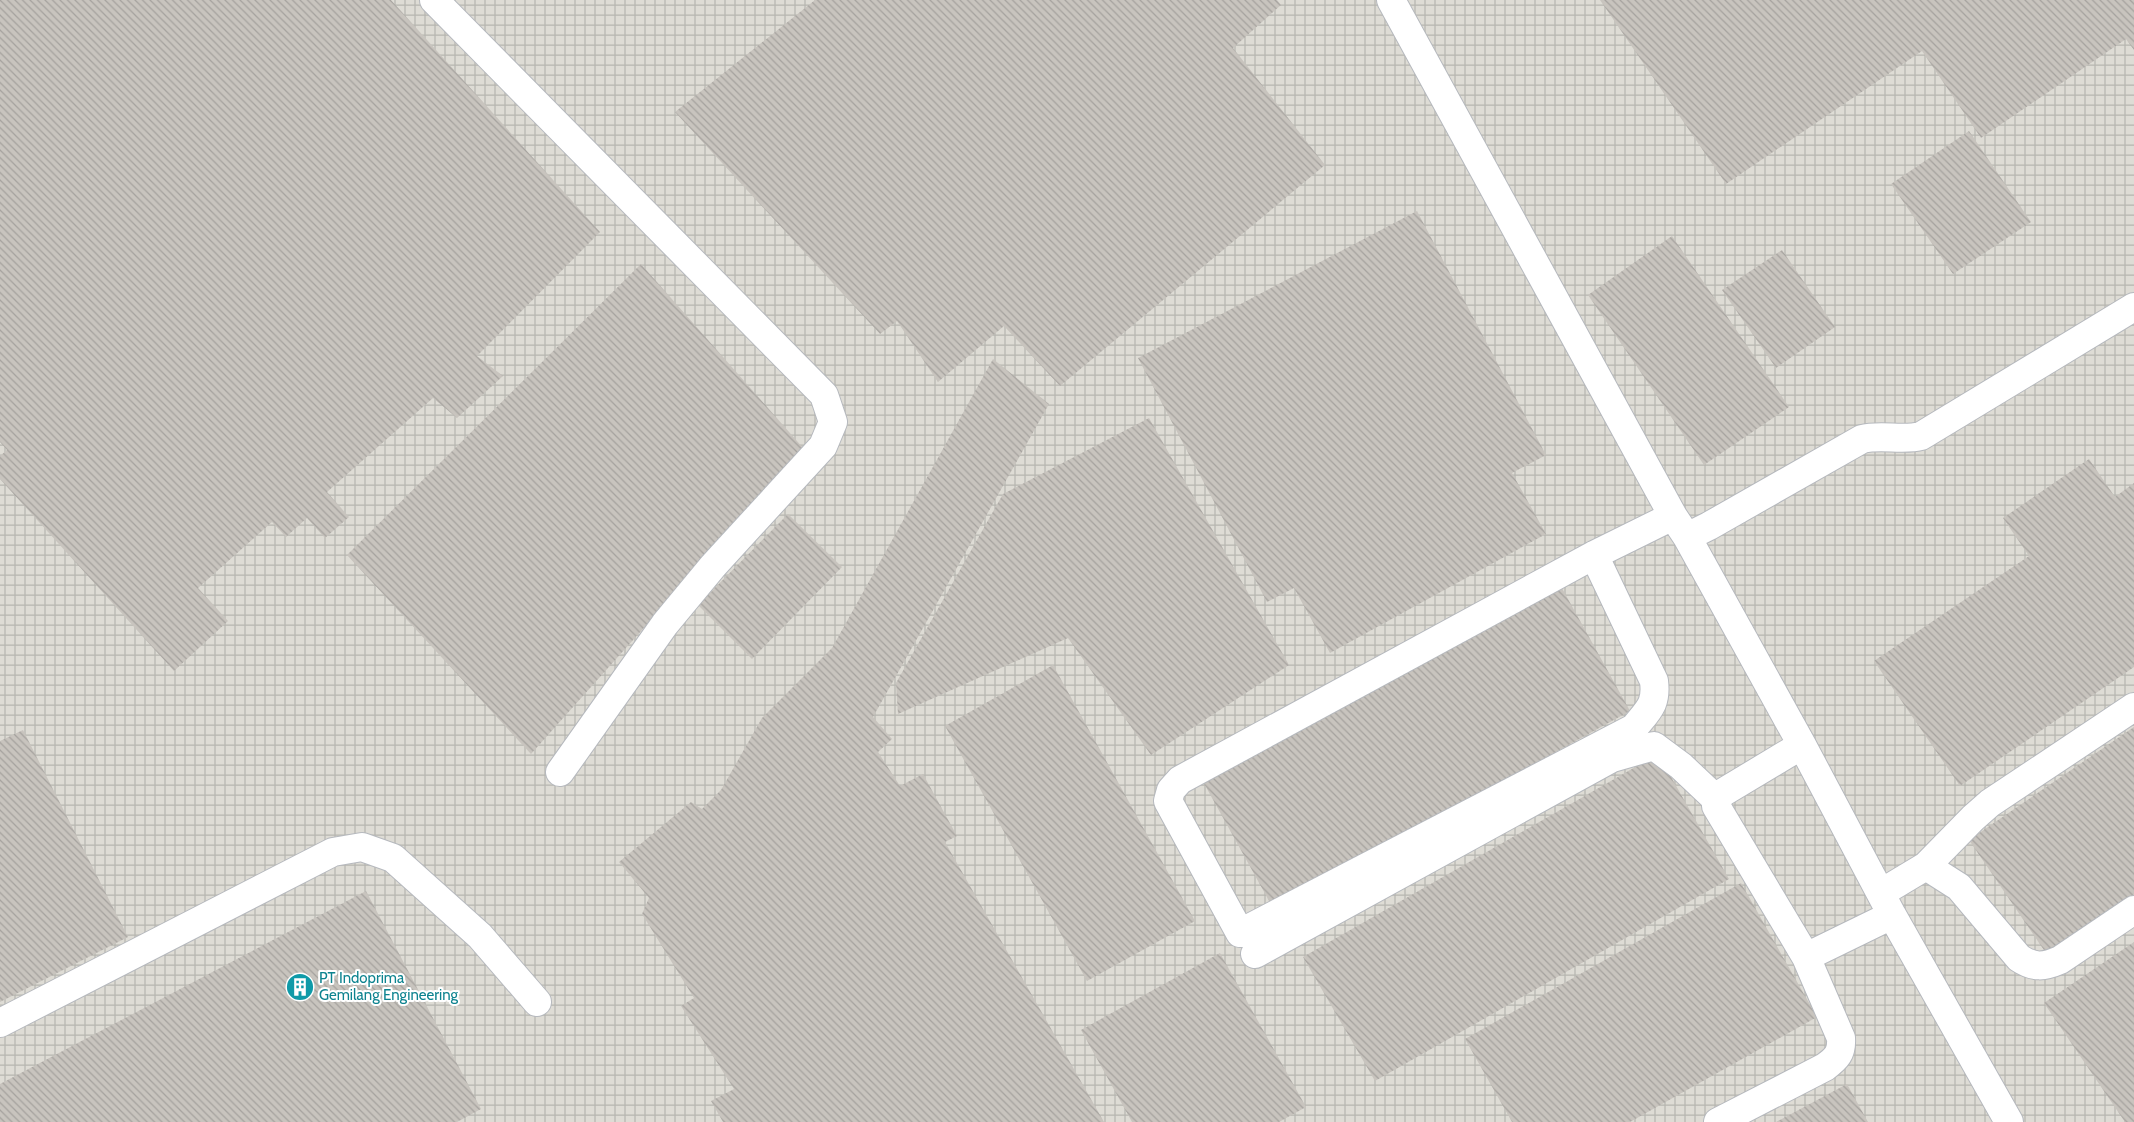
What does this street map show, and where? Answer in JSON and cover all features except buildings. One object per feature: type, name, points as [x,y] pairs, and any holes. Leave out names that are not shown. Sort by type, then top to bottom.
[{"type":"lane","points":[[434,0],[824,395],[833,422],[823,446],[713,566],[664,624],[560,772]]},
{"type":"lane","points":[[1391,0],[1802,745],[1886,904],[2009,1122]]},
{"type":"lane","points":[[1594,555],[1654,681],[1656,696],[1652,706],[1634,728],[1240,933],[1168,801],[1172,790],[1180,780],[1594,555],[1680,526],[1709,526],[1862,439],[1873,436],[1912,438],[1921,436],[2134,307]]},
{"type":"lane","points":[[1806,957],[1886,904],[1990,803],[2134,707]]},
{"type":"lane","points":[[1718,1122],[1825,1067],[1837,1058],[1842,1050],[1841,1038],[1806,957],[1746,856],[1716,810],[1717,800],[1722,793],[1802,745]]},
{"type":"lane","points":[[1255,954],[1612,758],[1654,746],[1681,766],[1717,800]]},
{"type":"lane","points":[[0,1023],[333,852],[362,847],[393,858],[480,936],[537,1002]]},
{"type":"lane","points":[[1926,866],[1959,887],[2019,958],[2039,967],[2060,960],[2134,910]]},
{"type":"shaded area","points":[[0,0],[2134,0],[2134,1122],[0,1122]]},
{"type":"place","name":"PT Indoprima Gemilang Engineering","points":[[300,987]]}]
